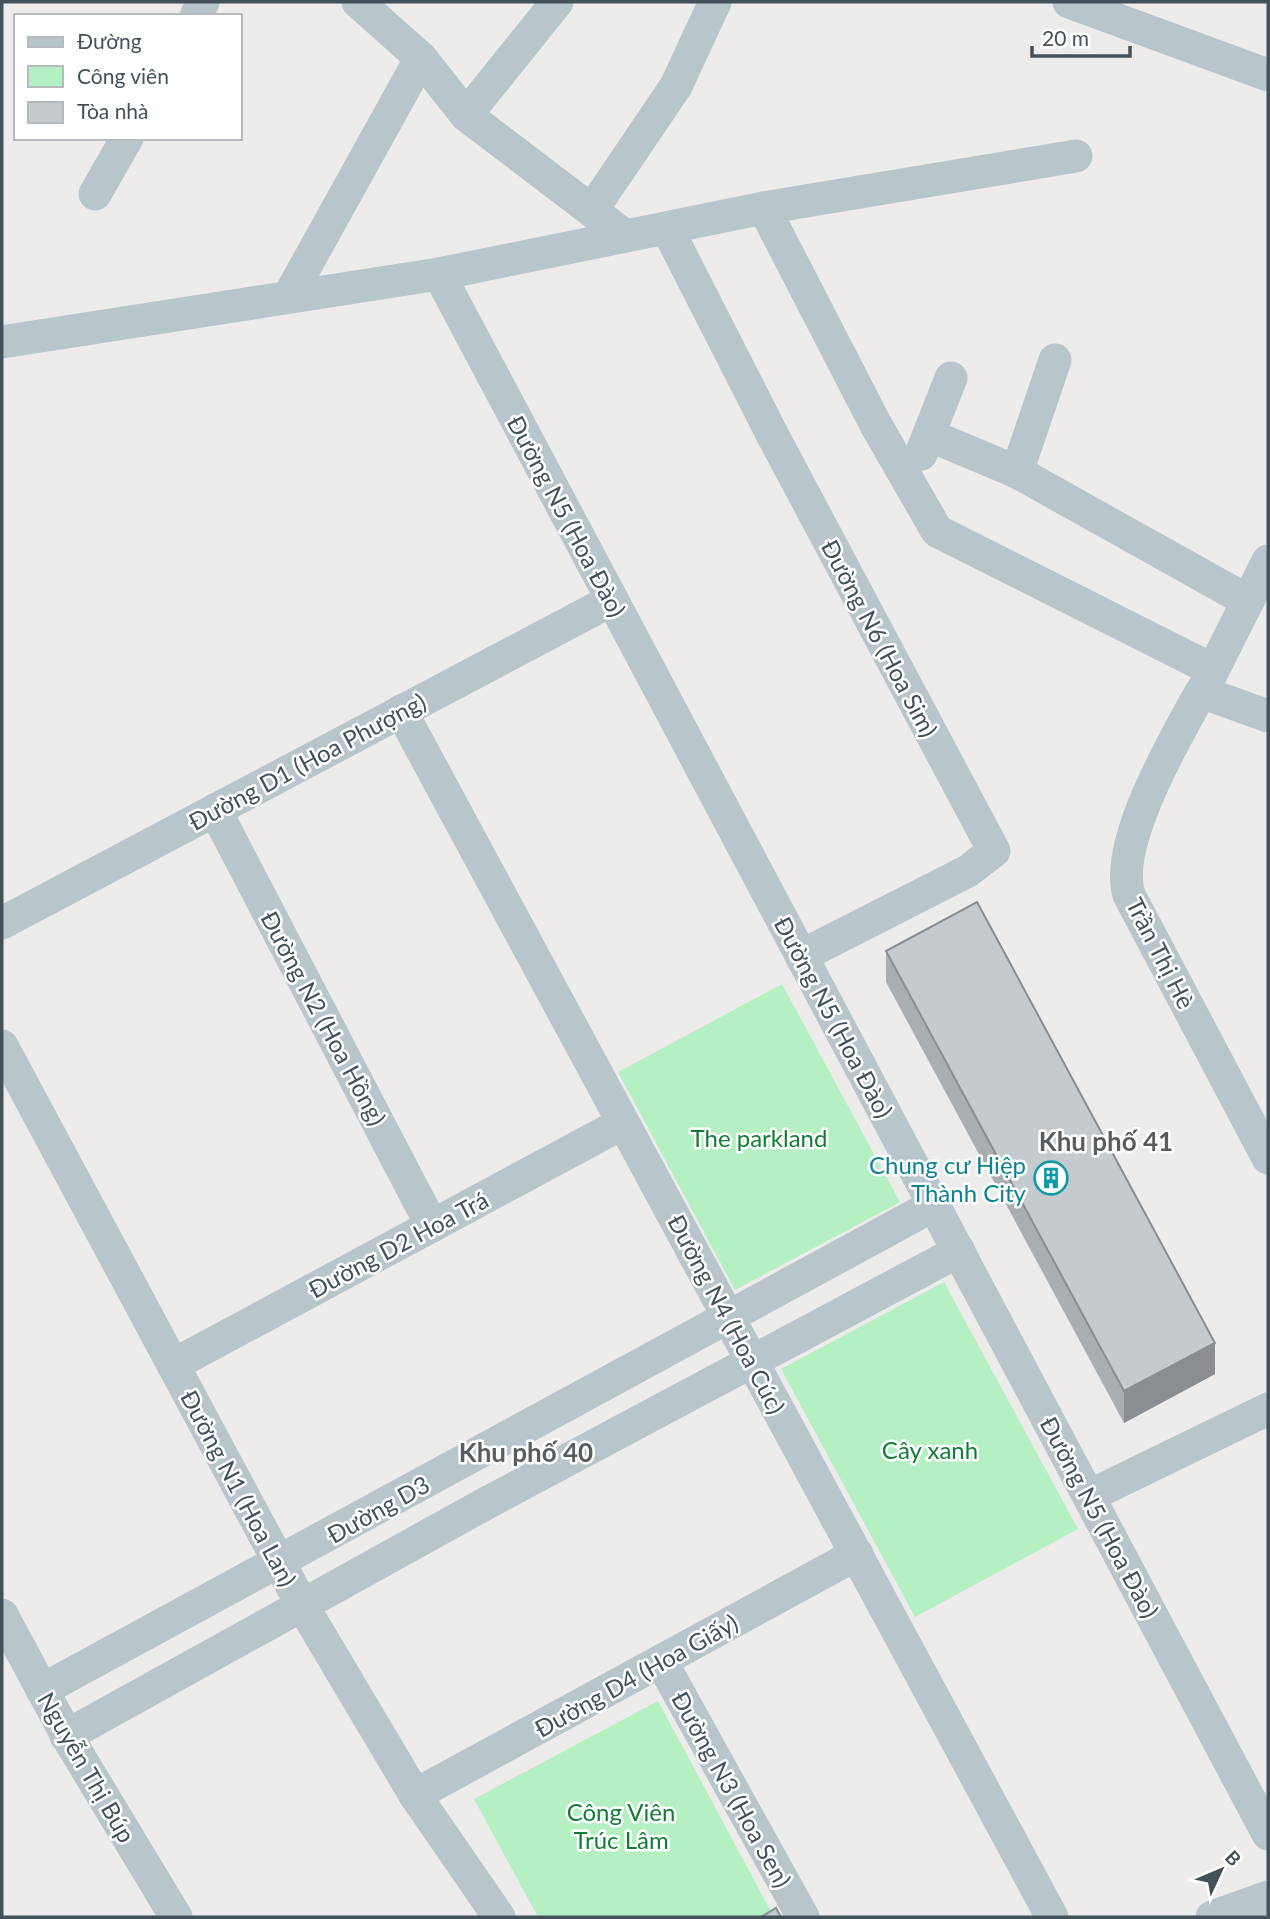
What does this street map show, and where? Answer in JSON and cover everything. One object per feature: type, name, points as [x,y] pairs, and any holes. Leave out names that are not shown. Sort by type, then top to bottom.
[{"type":"street","points":[[358,2],[421,58],[466,115],[625,236]]},
{"type":"street","points":[[466,115],[557,2]]},
{"type":"street","points":[[592,210],[676,86],[715,2]]},
{"type":"street","points":[[1069,2],[1268,75]]},
{"type":"street","points":[[289,296],[421,58]]},
{"type":"street","points":[[95,194],[126,140]]},
{"type":"street","points":[[2,342],[439,274],[764,208],[1076,156]]},
{"type":"street","points":[[764,208],[877,425],[937,531],[1268,716]]},
{"type":"street","name":"Đường N6 (Hoa Sim)","points":[[667,228],[773,436],[994,851],[968,871],[801,956]]},
{"type":"street","name":"Đường N5 (Hoa Đào)","points":[[439,274],[1268,1834]]},
{"type":"street","points":[[1017,472],[1055,360]]},
{"type":"street","points":[[910,483],[951,378]]},
{"type":"street","points":[[929,435],[1017,472],[1248,601]]},
{"type":"street","name":"Trần Thị Hè","points":[[1268,561],[1207,681],[1160,765],[1148,793],[1125,878],[1129,895],[1268,1158]]},
{"type":"street","name":"Đường D1 (Hoa Phượng)","points":[[2,923],[612,600]]},
{"type":"street","name":"Đường N4 (Hoa Cúc)","points":[[401,711],[1052,1917]]},
{"type":"street","name":"Đường N2 (Hoa Hồng)","points":[[215,810],[432,1226]]},
{"type":"street","name":"Đường N1 (Hoa Lan)","points":[[2,1046],[302,1605],[415,1795],[499,1917]]},
{"type":"street","name":"Đường D2 Hoa Trá","points":[[173,1365],[623,1123]]},
{"type":"street","name":"Đường D3","points":[[42,1690],[934,1205]]},
{"type":"street","name":"Đường D3","points":[[66,1736],[302,1605],[959,1251]]},
{"type":"street","points":[[1089,1496],[1268,1409]]},
{"type":"street","name":"Đường D4 (Hoa Giấy)","points":[[415,1795],[857,1555]]},
{"type":"street","name":"Nguyễn Thị Búp","points":[[2,1615],[66,1736],[176,1917]]},
{"type":"street","name":"Đường N3 (Hoa Sen)","points":[[661,1661],[803,1917]]},
{"type":"street","points":[[1212,1917],[1268,1897]]},
{"type":"green space","name":"The parkland","points":[[782,984],[900,1202],[735,1290],[618,1072]]},
{"type":"green space","name":"Cây xanh","points":[[944,1282],[1078,1529],[915,1617],[781,1369]]},
{"type":"green space","name":"Công Viên Trúc Lâm","points":[[658,1701],[774,1917],[538,1917],[474,1799]]},
{"type":"building","name":"Chung cư Hiệp Thành City","points":[[977,902],[1215,1343],[1124,1391],[886,951]]},
{"type":"building","points":[[776,1908],[781,1917],[761,1917]]},
{"type":"place","name":"Chung cư Hiệp Thành City","points":[[1051,1178]]},
{"type":"district","name":"Khu phố 41","points":[[1106,1141]]},
{"type":"district","name":"Khu phố 40","points":[[526,1452]]}]
